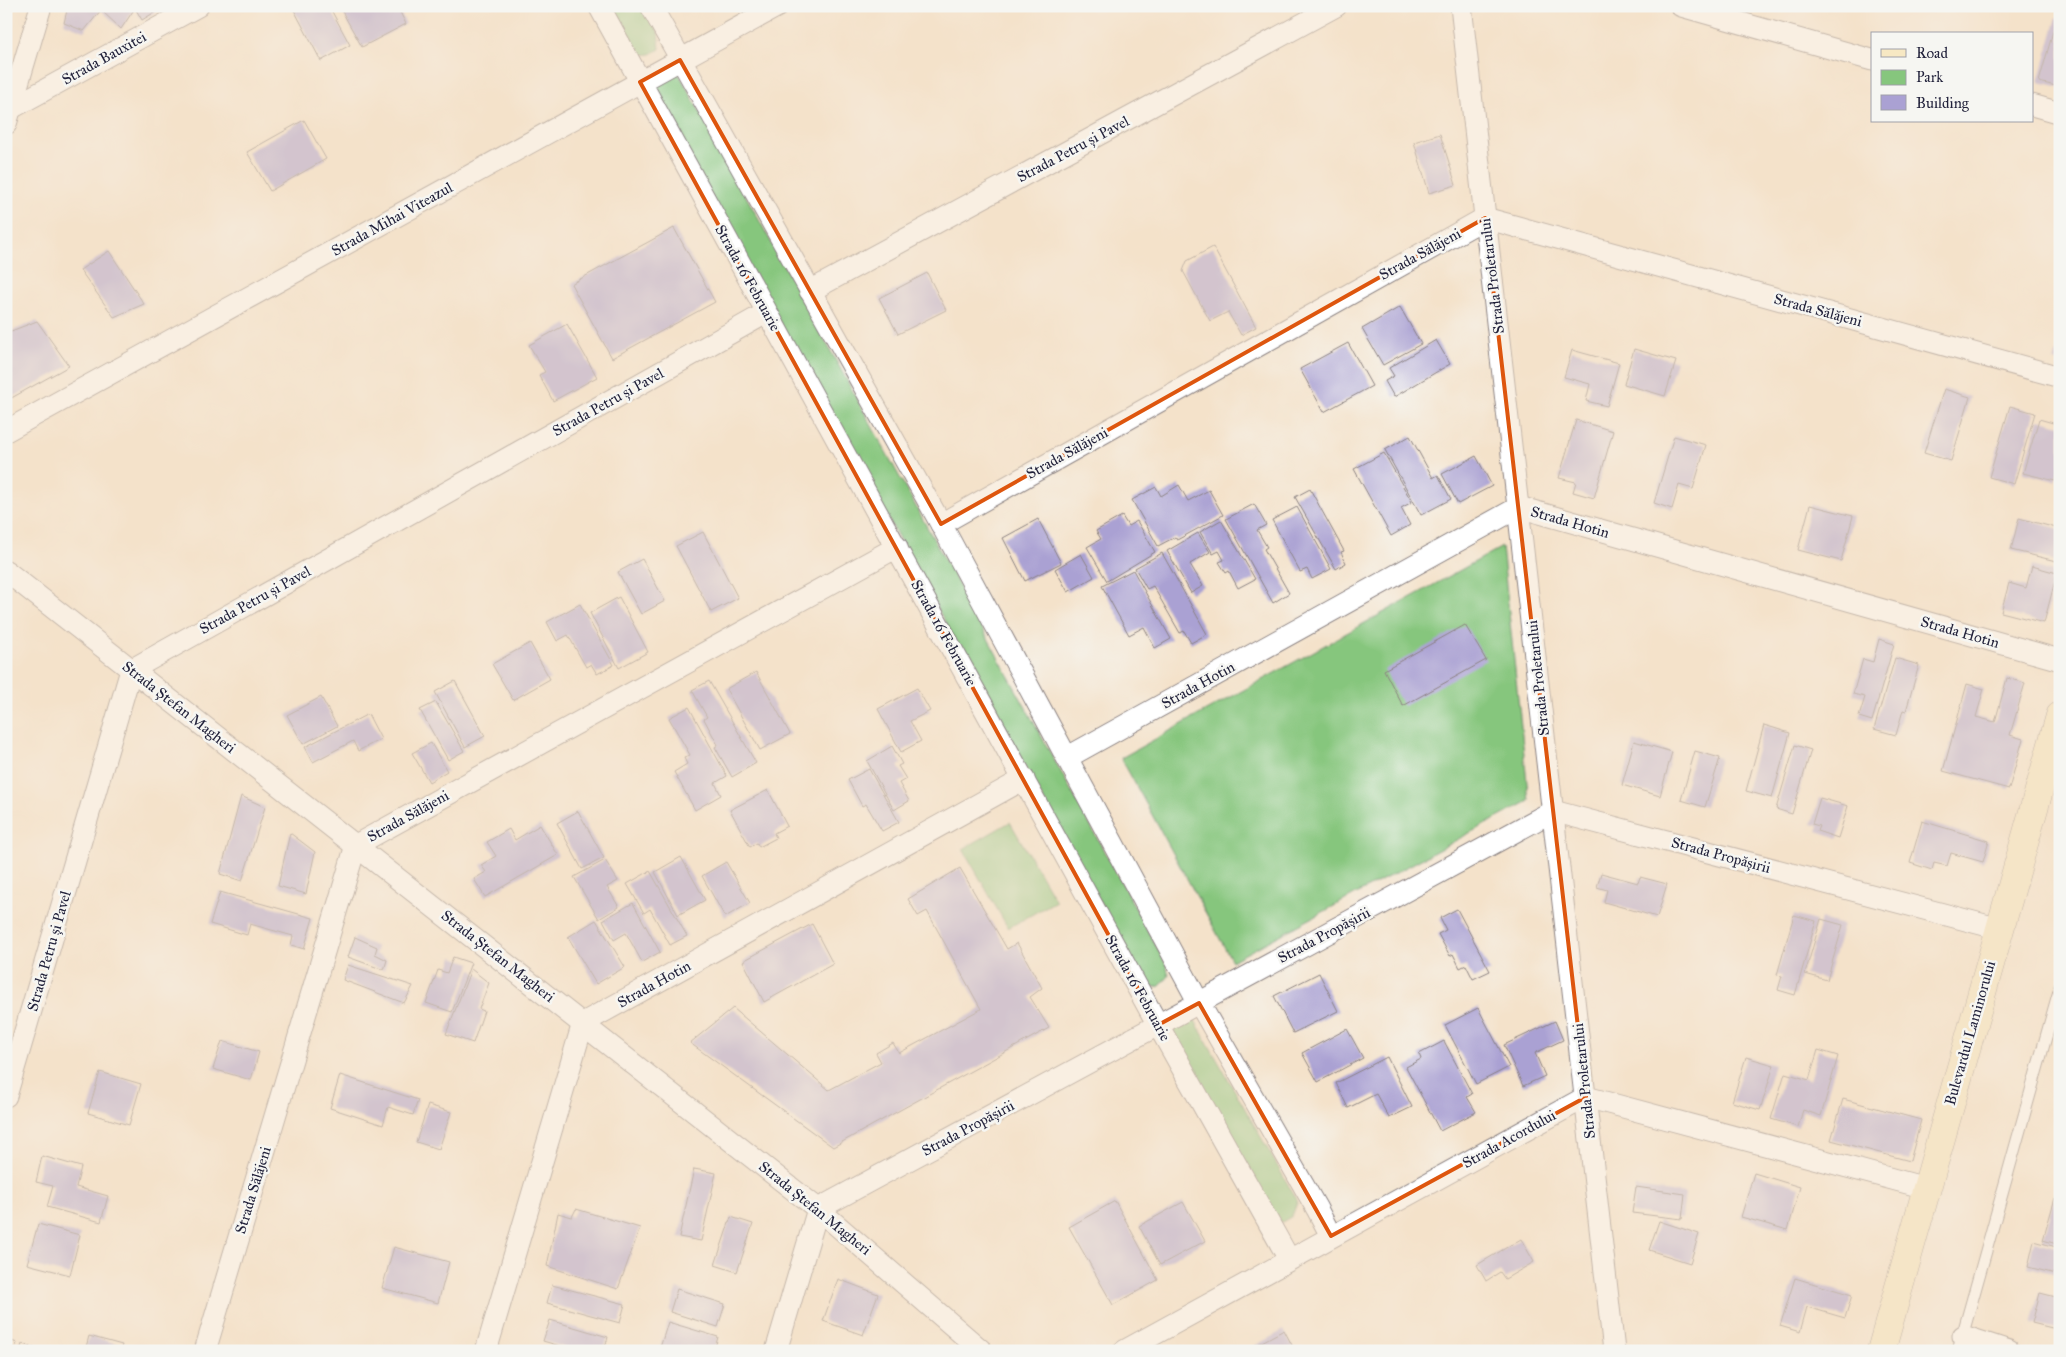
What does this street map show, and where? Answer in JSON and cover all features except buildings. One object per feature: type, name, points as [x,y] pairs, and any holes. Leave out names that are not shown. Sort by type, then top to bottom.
[{"type":"street","points":[[8,116],[41,6]]},
{"type":"street","name":"Strada Bauxitei","points":[[8,116],[198,6]]},
{"type":"street","name":"Strada 16 Februarie","points":[[599,6],[766,313],[897,546],[1158,1025],[1289,1259]]},
{"type":"street","points":[[651,6],[941,524],[1199,1002],[1331,1236]]},
{"type":"street","name":"Strada Mihai Viteazul","points":[[6,431],[778,6]]},
{"type":"street","name":"Strada Petru și Pavel","points":[[810,291],[1336,6]]},
{"type":"street","name":"Strada Proletarului","points":[[1461,6],[1614,1351]]},
{"type":"street","points":[[1681,6],[1871,60]]},
{"type":"street","points":[[2034,106],[2060,113]]},
{"type":"street","name":"Strada Sălăjeni","points":[[941,524],[1485,218],[2060,377]]},
{"type":"street","name":"Strada Petru și Pavel","points":[[6,1096],[131,670],[766,313]]},
{"type":"street","name":"Strada Hotin","points":[[1068,757],[1519,507],[2060,660]]},
{"type":"street","name":"Strada Sălăjeni","points":[[205,1351],[356,845],[897,546]]},
{"type":"street","name":"Strada Ștefan Magheri","points":[[6,571],[818,1209],[982,1351]]},
{"type":"street","name":"Bulevardul Laminorului","points":[[1881,1351],[2060,716]]},
{"type":"street","name":"Strada Hotin","points":[[583,1023],[1024,779]]},
{"type":"street","name":"Strada Propășirii","points":[[818,1209],[1553,811],[2000,930]]},
{"type":"street","points":[[486,1351],[583,1023]]},
{"type":"street","points":[[1586,1098],[1926,1188]]},
{"type":"street","name":"Strada Acordului","points":[[1124,1351],[1586,1098]]},
{"type":"street","points":[[776,1351],[818,1209]]},
{"type":"street","points":[[1960,1343],[2009,1351]]},
{"type":"lane","points":[[1960,1343],[2060,987]]},
{"type":"highlighted area","points":[[680,60],[941,524],[1485,218],[1586,1097],[1331,1236],[1199,1003],[1158,1025],[640,82]]},
{"type":"green space","points":[[611,6],[644,6],[658,31],[660,49],[651,54],[640,55],[632,45]]},
{"type":"green space","points":[[672,64],[682,79],[1166,964],[1169,976],[1160,986],[1147,988],[651,89]]},
{"type":"green space","points":[[1502,547],[1529,801],[1232,961],[1121,758]]},
{"type":"green space","points":[[1010,822],[1056,901],[1008,928],[963,849]]},
{"type":"green space","points":[[1189,1010],[1295,1197],[1297,1203],[1292,1216],[1282,1222],[1275,1221],[1163,1025]]}]
